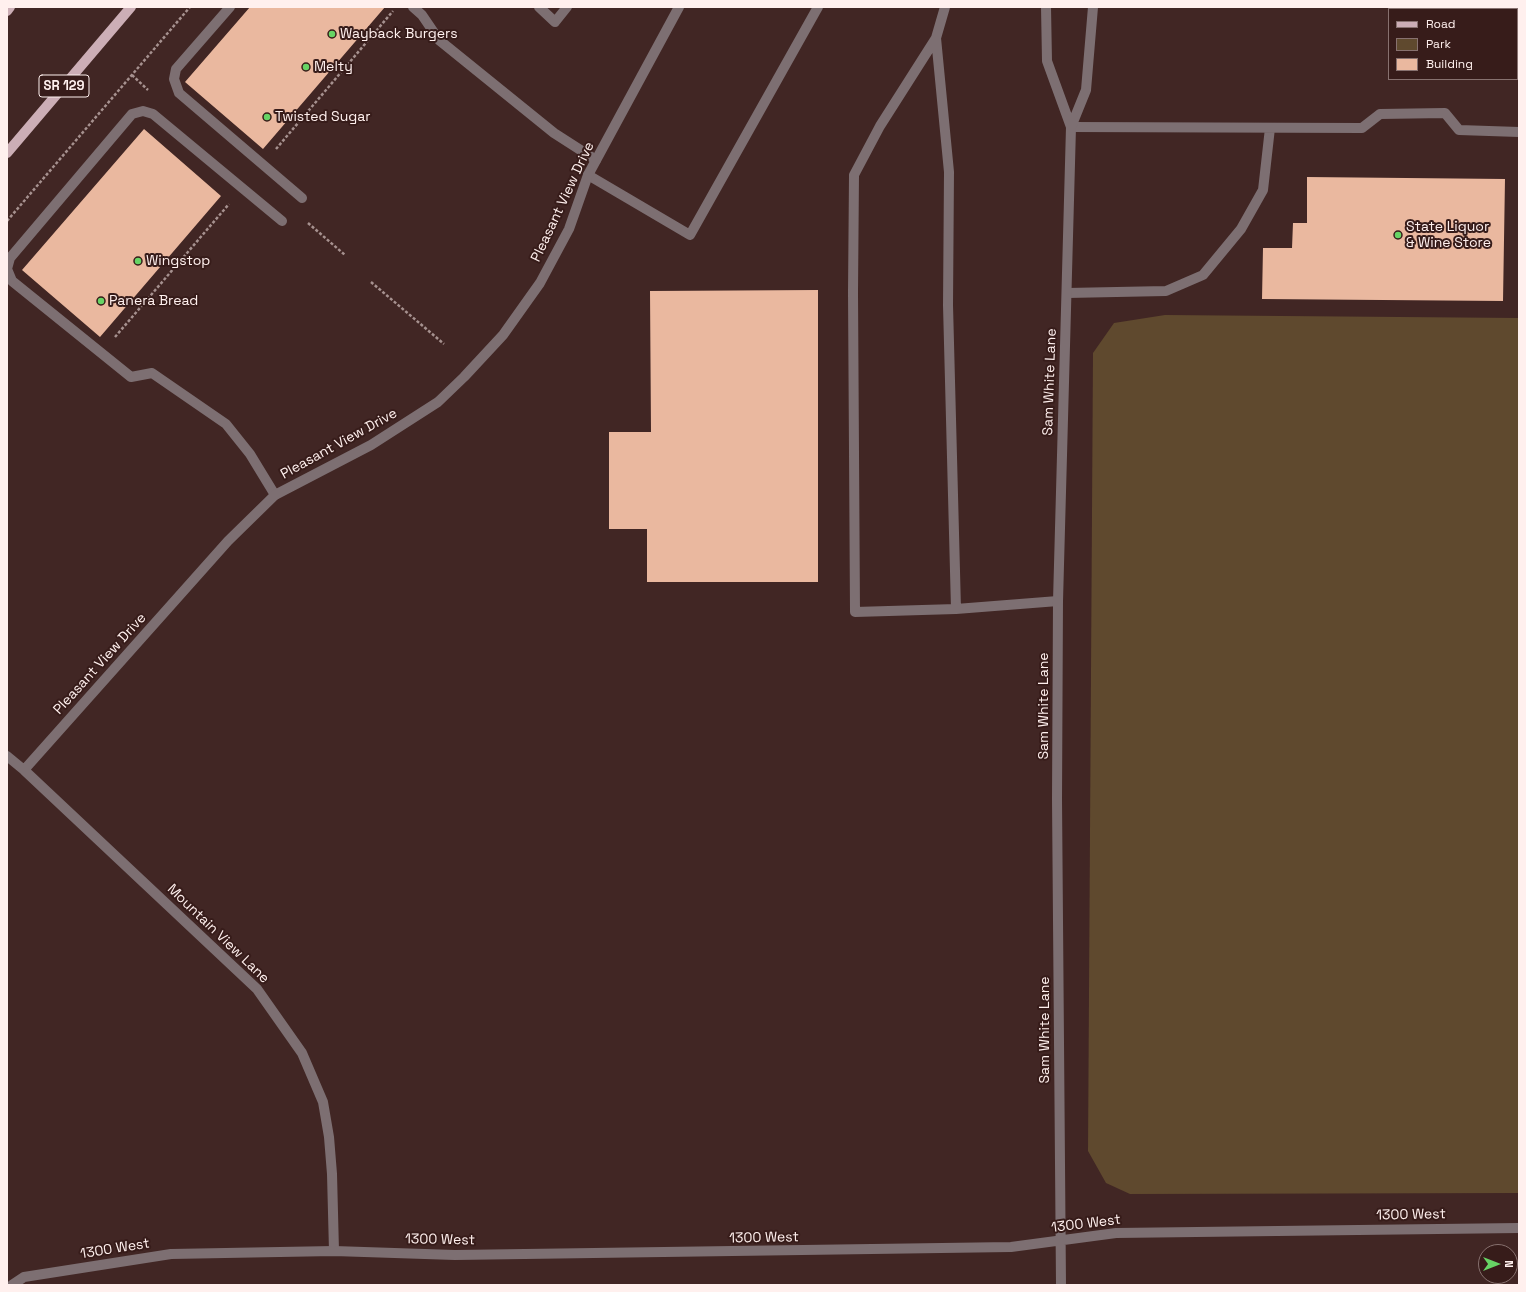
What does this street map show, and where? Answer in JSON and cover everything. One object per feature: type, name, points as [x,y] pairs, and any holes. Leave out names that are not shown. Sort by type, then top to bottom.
[{"type":"main road","points":[[7,11],[10,7]]},
{"type":"main road","name":"SR 129","points":[[7,153],[131,7]]},
{"type":"street","points":[[230,7],[176,69],[174,79],[179,93],[302,198]]},
{"type":"street","points":[[413,7],[422,15],[439,40],[554,133],[596,160]]},
{"type":"street","points":[[539,7],[555,22],[567,7]]},
{"type":"street","name":"Pleasant View Drive","points":[[24,770],[228,541],[275,495],[371,445],[438,402],[464,377],[503,334],[540,284],[569,229],[588,175],[679,7]]},
{"type":"street","points":[[588,175],[690,235],[818,7]]},
{"type":"street","points":[[946,7],[936,38],[880,126],[854,175],[853,292],[856,612],[956,609],[1058,600]]},
{"type":"street","name":"Sam White Lane","points":[[1046,7],[1047,61],[1071,127]]},
{"type":"street","name":"Sam White Lane","points":[[1061,1285],[1057,799],[1058,600],[1071,127],[1086,90],[1093,7]]},
{"type":"street","points":[[936,38],[949,172],[948,305],[956,609]]},
{"type":"street","points":[[275,495],[250,454],[226,424],[152,373],[131,377],[12,281],[7,269],[10,258],[132,114],[143,111],[153,114],[282,221]]},
{"type":"street","points":[[1071,127],[1362,128],[1380,114],[1445,112],[1459,130],[1519,132]]},
{"type":"street","points":[[1067,293],[1166,291],[1203,275],[1241,229],[1263,190],[1270,128]]},
{"type":"street","name":"Mountain View Lane","points":[[7,756],[24,770],[257,989],[302,1053],[323,1102],[328,1130],[332,1174],[334,1251]]},
{"type":"street","name":"1300 West","points":[[12,1285],[24,1281],[171,1254],[334,1251],[455,1255],[789,1252],[1011,1247],[1116,1233],[1519,1228]]},
{"type":"path","points":[[7,221],[190,7]]},
{"type":"path","points":[[274,151],[396,7]]},
{"type":"path","points":[[113,341],[232,201]]},
{"type":"path","points":[[308,223],[345,255]]},
{"type":"path","points":[[371,282],[444,344]]},
{"type":"green space","points":[[1165,315],[1519,318],[1519,1193],[1130,1194],[1106,1183],[1088,1151],[1093,353],[1114,323]]},
{"type":"building","points":[[250,7],[385,7],[263,149],[185,82]]},
{"type":"building","points":[[144,129],[221,196],[100,337],[22,270]]},
{"type":"building","name":"State Liquor & Wine Store","points":[[1307,177],[1505,179],[1503,301],[1262,299],[1263,248],[1292,248],[1293,223],[1307,223]]},
{"type":"building","points":[[818,290],[818,582],[647,582],[647,529],[609,529],[609,432],[651,432],[650,291]]},
{"type":"place","name":"Wayback Burgers","points":[[332,34]]},
{"type":"place","name":"Melty","points":[[306,67]]},
{"type":"place","name":"Twisted Sugar","points":[[267,117]]},
{"type":"place","name":"State Liquor & Wine Store","points":[[1398,235]]},
{"type":"place","name":"Wingstop","points":[[138,261]]},
{"type":"place","name":"Panera Bread","points":[[101,301]]}]
